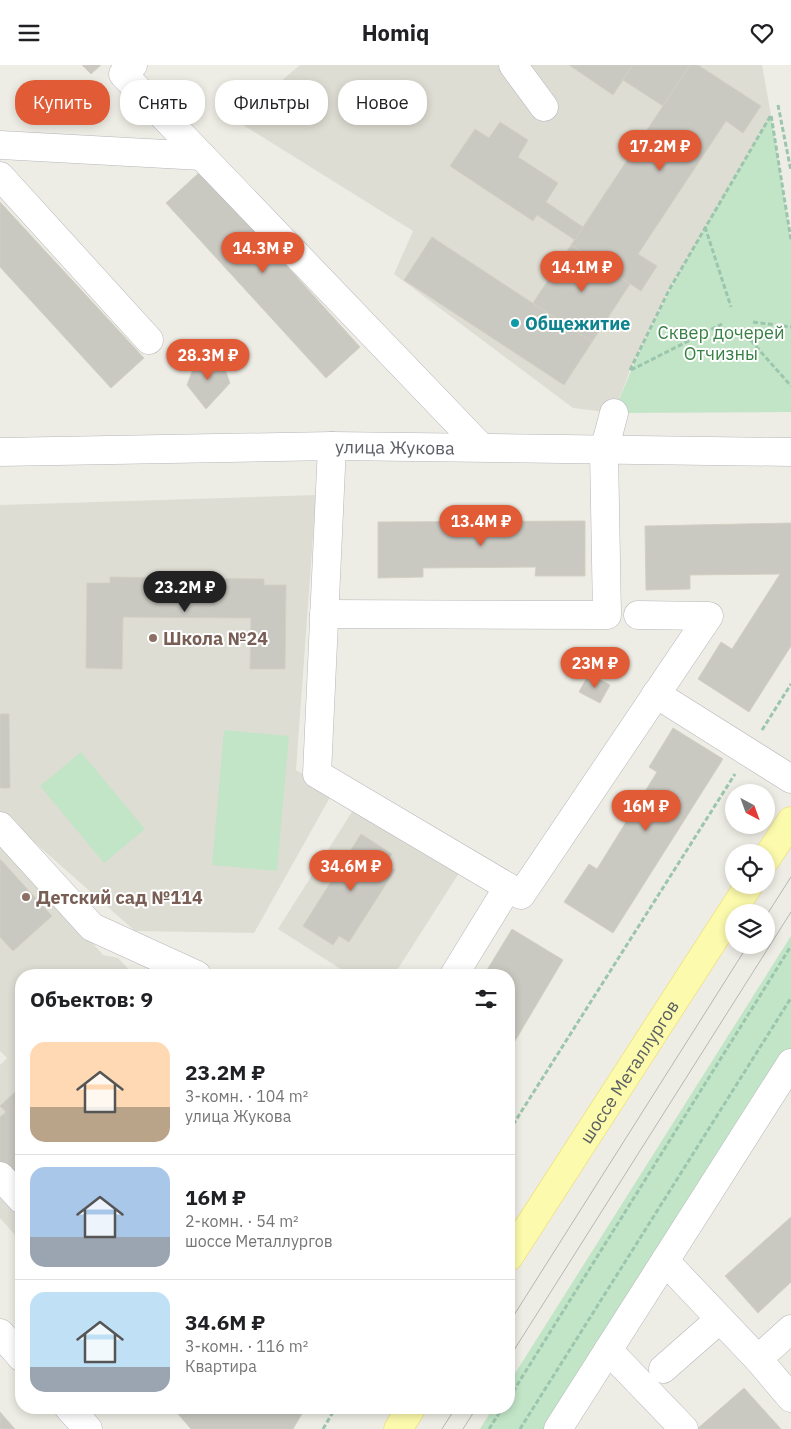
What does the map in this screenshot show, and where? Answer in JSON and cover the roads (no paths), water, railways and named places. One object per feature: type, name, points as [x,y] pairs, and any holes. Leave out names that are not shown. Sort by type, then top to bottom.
[{"type":"main road","points":[[775,845],[791,821]]},
{"type":"main road","name":"шоссе Металлургов","points":[[515,1248],[743,894]]},
{"type":"main road","points":[[398,1429],[408,1414]]},
{"type":"street","points":[[133,65],[123,74],[481,447]]},
{"type":"street","points":[[513,65],[544,107]]},
{"type":"street","points":[[0,145],[202,155]]},
{"type":"street","points":[[0,176],[148,340]]},
{"type":"street","points":[[324,614],[607,615],[604,451],[614,413]]},
{"type":"street","points":[[332,447],[317,774],[521,895],[709,616],[638,615]]},
{"type":"street","name":"улица Жукова","points":[[0,452],[332,447],[481,447],[604,451],[791,452]]},
{"type":"street","points":[[656,694],[791,779]]},
{"type":"street","points":[[0,826],[92,927],[183,969]]},
{"type":"street","points":[[458,969],[508,887]]},
{"type":"street","points":[[558,1429],[791,1063]]},
{"type":"street","points":[[747,1132],[791,1092]]},
{"type":"street","points":[[0,1175],[15,1192]]},
{"type":"street","points":[[665,1261],[758,1359],[791,1398]]},
{"type":"street","points":[[663,1369],[720,1319]]},
{"type":"street","points":[[758,1359],[791,1329]]},
{"type":"street","points":[[0,1333],[15,1350]]},
{"type":"street","points":[[608,1350],[684,1429]]},
{"type":"street","points":[[74,1414],[88,1429]]},
{"type":"tram line","points":[[774,904],[791,877]]},
{"type":"tram line","points":[[515,1349],[791,912]]},
{"type":"tram line","points":[[515,1314],[742,954]]},
{"type":"tram line","points":[[442,1429],[452,1414]]},
{"type":"tram line","points":[[463,1429],[473,1414]]},
{"type":"place","name":"Общежитие","points":[[515,323]]},
{"type":"place","name":"Школа №24","points":[[153,638]]},
{"type":"place","name":"Детский сад №114","points":[[26,897]]},
{"type":"park label","name":"Сквер дочерей Отчизны","points":[[721,342]]}]
